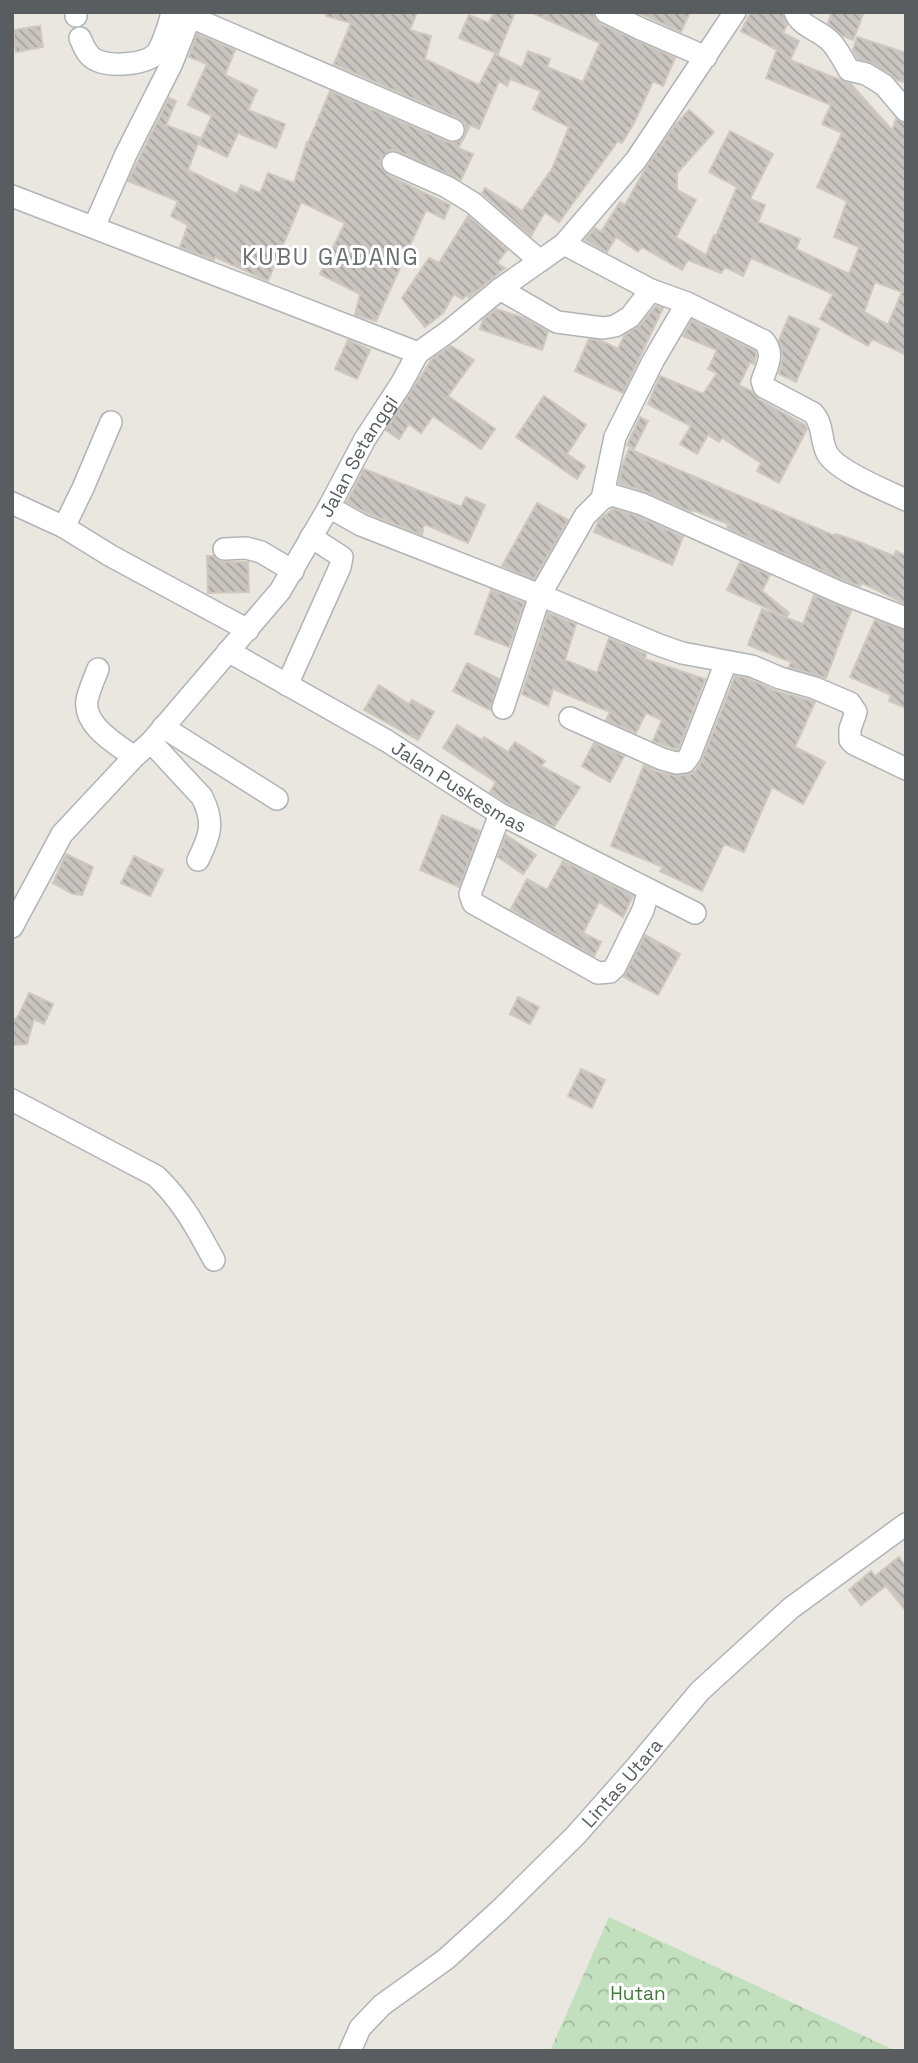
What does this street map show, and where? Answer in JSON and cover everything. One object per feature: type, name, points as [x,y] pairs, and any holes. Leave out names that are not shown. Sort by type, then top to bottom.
[{"type":"street","points":[[606,12],[706,57]]},
{"type":"street","name":"Jalan Setanggi","points":[[12,928],[62,834],[157,735],[280,591],[365,439],[418,353],[500,289],[564,244],[636,160],[735,12]]},
{"type":"street","points":[[796,12],[799,20],[821,33],[833,45],[849,70],[866,74],[884,85],[906,111]]},
{"type":"street","points":[[80,38],[86,52],[95,60],[134,64],[147,60],[158,52],[185,14]]},
{"type":"street","points":[[185,14],[453,130]]},
{"type":"street","points":[[94,227],[126,154],[172,63],[185,14]]},
{"type":"street","points":[[393,163],[447,187],[473,203],[540,261]]},
{"type":"street","points":[[12,196],[418,353]]},
{"type":"street","points":[[564,244],[651,290],[687,303],[764,341],[770,347],[771,354],[762,381],[764,387],[813,413],[817,418],[827,454],[843,470],[906,500]]},
{"type":"street","points":[[500,289],[557,322],[603,328],[615,326],[630,317],[651,290]]},
{"type":"street","points":[[602,499],[615,437],[653,361],[687,303]]},
{"type":"street","points":[[64,527],[111,422]]},
{"type":"street","points":[[503,708],[540,595],[585,516],[602,499],[612,495],[642,504],[841,593],[906,618]]},
{"type":"street","points":[[12,503],[64,527],[111,556],[248,630]]},
{"type":"street","points":[[329,507],[361,525],[659,645],[682,653],[752,666],[850,703],[856,712],[850,729],[850,740],[906,769]]},
{"type":"street","points":[[287,685],[340,568],[341,557],[311,537]]},
{"type":"street","points":[[224,549],[246,548],[261,552],[293,570]]},
{"type":"street","name":"Jalan Puskesmas","points":[[228,651],[387,741],[500,814],[695,913]]},
{"type":"street","points":[[569,718],[662,759],[676,763],[685,762],[726,662]]},
{"type":"street","points":[[98,669],[86,703],[90,718],[96,727],[134,757]]},
{"type":"street","points":[[157,735],[276,799]]},
{"type":"street","points":[[157,735],[207,807],[211,827],[208,841],[198,860]]},
{"type":"street","points":[[500,814],[470,898],[478,907],[598,974],[605,974],[615,967],[643,910],[649,890]]},
{"type":"street","points":[[12,1100],[156,1176],[185,1208],[214,1260]]},
{"type":"street","name":"Lintas Utara","points":[[350,2051],[360,2028],[382,2005],[446,1959],[576,1835],[700,1691],[791,1608],[906,1524]]},
{"type":"green space","name":"Hutan","points":[[609,1917],[896,2051],[550,2051]]},
{"type":"building","points":[[326,12],[417,12],[410,30],[431,36],[425,59],[479,85],[495,54],[522,68],[528,51],[550,59],[547,67],[583,82],[600,43],[530,12],[593,12],[600,24],[675,58],[663,86],[653,81],[622,143],[618,141],[559,222],[545,212],[531,236],[482,193],[485,188],[522,211],[552,169],[569,127],[533,109],[541,91],[510,79],[507,86],[499,81],[479,129],[470,125],[465,136],[466,128],[458,118],[334,64],[351,23],[326,16]]},
{"type":"building","points":[[494,12],[515,12],[498,54],[459,38],[469,15],[489,23]]},
{"type":"building","points":[[637,12],[690,12],[681,32]]},
{"type":"building","points":[[751,12],[782,12],[787,25],[783,33],[799,41],[790,60],[851,84],[892,130],[896,119],[906,124],[906,355],[872,339],[868,346],[820,319],[833,294],[751,258],[743,276],[725,267],[721,273],[688,260],[682,270],[642,247],[638,252],[616,237],[607,252],[585,240],[595,228],[601,232],[620,202],[625,205],[644,171],[675,125],[689,110],[714,132],[677,173],[677,190],[696,200],[676,237],[706,255],[714,235],[716,236],[737,187],[709,172],[730,131],[773,154],[750,199],[765,205],[758,222],[800,239],[796,249],[849,274],[859,247],[834,237],[847,201],[817,187],[842,133],[822,124],[831,105],[766,78],[777,50],[741,31]],"holes":[[[875,282],[902,292],[888,325],[864,312]]]},
{"type":"building","points":[[832,12],[864,12],[853,40],[843,36],[828,23]]},
{"type":"building","points":[[40,26],[43,47],[16,52],[13,30]]},
{"type":"building","points":[[197,34],[235,50],[225,75],[257,90],[248,110],[285,124],[276,148],[238,133],[227,157],[199,144],[212,116],[188,105],[207,64],[189,57]]},
{"type":"building","points":[[857,37],[906,53],[906,83],[872,63],[858,59],[853,50]]},
{"type":"building","points":[[330,91],[448,142],[455,143],[465,136],[458,148],[473,154],[461,180],[398,151],[391,150],[381,157],[380,165],[387,175],[450,205],[444,219],[426,210],[376,321],[355,315],[360,294],[320,274],[345,223],[301,202],[268,281],[215,257],[214,260],[180,247],[188,225],[171,216],[178,201],[128,181],[169,98],[176,101],[166,125],[200,138],[188,170],[237,194],[241,185],[260,193],[268,173],[294,183],[307,142]]},
{"type":"building","points":[[468,216],[507,250],[497,263],[505,268],[468,298],[472,292],[462,299],[454,294],[443,313],[425,327],[402,298],[429,258],[439,263]]},
{"type":"building","points":[[656,306],[663,308],[623,393],[575,371],[589,339],[602,341],[618,349],[624,336],[640,325]]},
{"type":"building","points":[[496,309],[524,318],[548,332],[542,350],[480,329],[483,320]]},
{"type":"building","points":[[789,316],[819,329],[796,382],[779,374],[783,357],[779,340]]},
{"type":"building","points":[[692,320],[755,351],[754,364],[750,362],[739,385],[751,391],[758,399],[805,425],[807,429],[779,483],[757,471],[761,463],[722,438],[719,442],[708,435],[697,454],[680,444],[691,426],[648,404],[660,376],[703,394],[717,373],[708,369],[717,350],[683,336]]},
{"type":"building","points":[[348,340],[370,350],[357,379],[335,369]]},
{"type":"building","points":[[451,346],[474,360],[448,396],[495,429],[481,449],[433,416],[421,433],[409,424],[399,439],[386,430],[432,359]]},
{"type":"building","points":[[544,396],[586,425],[567,454],[585,466],[577,479],[516,437]]},
{"type":"building","points":[[640,417],[648,421],[634,449],[627,445]]},
{"type":"building","points":[[629,449],[835,536],[836,534],[894,556],[896,551],[906,556],[906,604],[862,583],[860,586],[846,581],[727,528],[728,524],[619,483]]},
{"type":"building","points":[[364,469],[461,507],[466,497],[485,505],[468,543],[424,524],[422,535],[347,502]]},
{"type":"building","points":[[537,503],[568,520],[534,579],[502,566]]},
{"type":"building","points":[[613,509],[637,516],[683,537],[672,565],[594,532],[599,520]]},
{"type":"building","points":[[207,556],[224,562],[248,562],[249,592],[208,593]]},
{"type":"building","points":[[740,562],[770,575],[762,591],[789,613],[786,617],[727,590]]},
{"type":"building","points":[[491,590],[524,603],[509,647],[475,634]]},
{"type":"building","points":[[814,595],[851,611],[826,678],[789,667],[791,662],[748,645],[762,609],[803,624]]},
{"type":"building","points":[[548,613],[576,624],[565,660],[597,673],[609,638],[646,654],[645,659],[705,679],[678,750],[653,741],[662,720],[646,713],[636,733],[606,720],[610,712],[553,689],[548,706],[522,694]]},
{"type":"building","points":[[875,620],[906,631],[906,708],[889,701],[891,695],[850,677]]},
{"type":"building","points":[[467,663],[499,679],[490,710],[453,691]]},
{"type":"building","points":[[735,676],[815,702],[795,747],[825,762],[803,804],[772,787],[744,852],[724,844],[702,891],[660,871],[663,867],[611,846],[644,765],[658,772],[677,776],[691,774],[696,770]]},
{"type":"building","points":[[379,685],[409,704],[412,700],[434,712],[418,740],[364,710]]},
{"type":"building","points":[[457,725],[508,752],[515,742],[545,761],[541,766],[580,787],[554,827],[490,792],[496,782],[443,748]]},
{"type":"building","points":[[594,743],[624,756],[610,782],[582,766]]},
{"type":"building","points":[[442,815],[480,831],[459,887],[420,870]]},
{"type":"building","points":[[506,835],[536,855],[523,874],[498,857]]},
{"type":"building","points":[[66,854],[93,867],[82,895],[73,894],[53,883]]},
{"type":"building","points":[[134,856],[163,870],[150,896],[121,883]]},
{"type":"building","points":[[563,861],[633,896],[623,917],[599,902],[583,933],[601,942],[594,956],[511,909],[527,879],[547,890]]},
{"type":"building","points":[[645,935],[680,954],[658,995],[624,977]]},
{"type":"building","points":[[29,993],[53,1004],[44,1024],[34,1019],[27,1044],[12,1045],[12,1023],[19,1015]]},
{"type":"building","points":[[518,997],[539,1007],[530,1024],[510,1014]]},
{"type":"building","points":[[581,1069],[605,1080],[592,1108],[568,1096]]},
{"type":"building","points":[[899,1557],[906,1567],[906,1611],[886,1586],[861,1605],[849,1590],[871,1571],[875,1576]]},
{"type":"district","name":"KUBU GADANG","points":[[331,257]]}]
